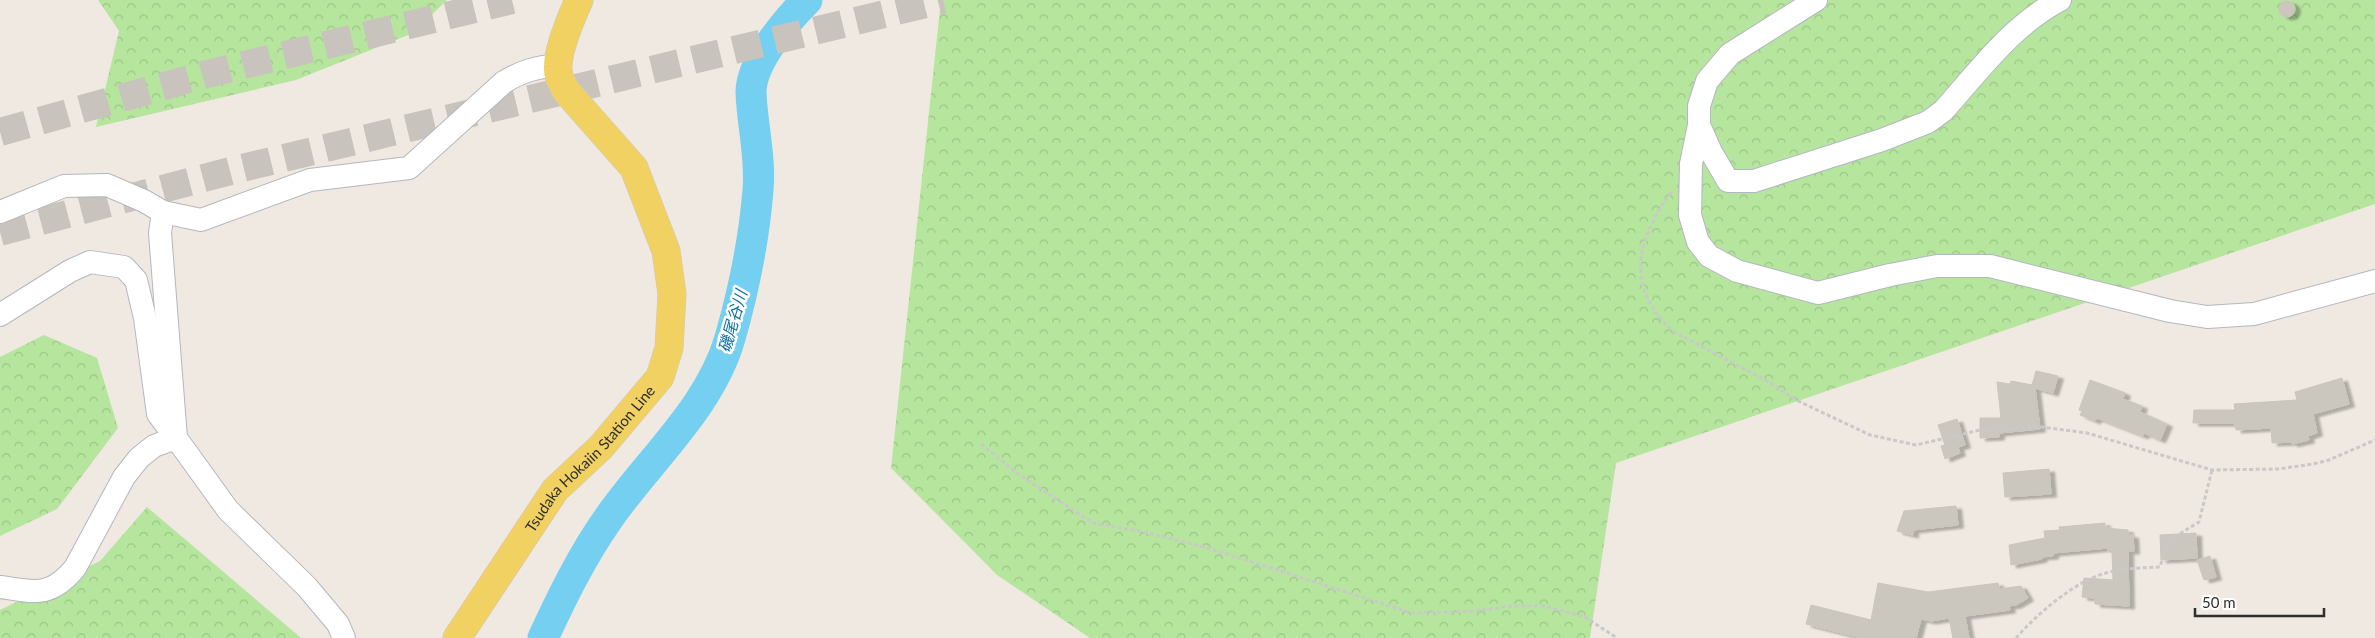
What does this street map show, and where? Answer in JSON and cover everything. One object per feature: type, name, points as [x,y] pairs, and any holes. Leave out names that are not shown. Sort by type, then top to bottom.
[{"type":"main road","points":[[558,65],[570,22],[579,0]]},
{"type":"main road","name":"Tsudaka Hokaiin Station Line","points":[[457,638],[555,490],[601,447],[660,377],[669,348],[672,294],[666,251],[634,168],[567,92],[560,80],[558,65]]},
{"type":"street","points":[[1816,0],[1730,54],[1707,82],[1699,106],[1699,125],[1691,164],[1690,215],[1698,242],[1709,256],[1737,271],[1818,293],[1890,275],[1937,266],[1990,266],[2170,311],[2207,317],[2254,314],[2375,281]]},
{"type":"street","points":[[1699,125],[1710,152],[1728,181],[1754,181],[1882,140],[1928,122],[1943,111],[2016,30],[2044,8],[2060,0]]},
{"type":"street","points":[[0,212],[64,186],[106,185],[144,200],[163,212],[201,220],[310,180],[409,168],[504,82],[520,72],[558,65]]},
{"type":"street","points":[[163,212],[160,232],[176,438]]},
{"type":"street","points":[[0,315],[70,272],[90,262],[124,267],[136,280],[146,318],[158,414],[228,510],[307,587],[338,624],[344,638]]},
{"type":"street","points":[[0,587],[27,591],[50,590],[64,581],[74,568],[124,477],[139,458],[154,446],[176,438]]},
{"type":"path","points":[[1691,164],[1662,205],[1646,237],[1639,272],[1645,297],[1661,320],[1674,332],[1769,382],[1796,400],[1870,435],[1916,445],[1980,430],[2042,427],[2087,433],[2212,470],[2278,469],[2313,464],[2329,460],[2375,440]]},
{"type":"path","points":[[981,444],[1018,474],[1094,523],[1144,532],[1208,548],[1412,612],[1475,611],[1511,606],[1544,606],[1585,617],[1617,638]]},
{"type":"path","points":[[2016,638],[2033,618],[2067,592],[2105,573],[2160,567],[2168,541],[2199,522],[2212,470]]},
{"type":"green space","points":[[98,0],[447,0],[413,33],[296,80],[96,127],[119,31]]},
{"type":"green space","points":[[941,0],[2375,0],[2375,204],[1616,463],[1590,638],[1090,638],[997,575],[891,468]]},
{"type":"green space","points":[[44,335],[97,358],[118,428],[57,509],[0,536],[0,357]]},
{"type":"green space","points":[[147,507],[300,638],[0,638],[0,610],[100,561]]},
{"type":"building","points":[[2287,1],[2293,3],[2295,9],[2293,15],[2287,17],[2281,15],[2279,9],[2281,3]]},
{"type":"building","points":[[2036,371],[2058,376],[2053,393],[2035,388],[2040,429],[1999,433],[1999,437],[1980,438],[1980,418],[2001,418],[1997,382],[2010,384],[2011,381],[2032,385]]},
{"type":"building","points":[[2342,378],[2349,404],[2313,414],[2317,433],[2308,436],[2309,440],[2292,444],[2292,442],[2272,443],[2271,428],[2236,430],[2235,423],[2193,423],[2194,410],[2235,410],[2234,404],[2297,400],[2295,392]]},
{"type":"building","points":[[2090,380],[2125,393],[2123,399],[2142,406],[2140,412],[2167,424],[2160,440],[2144,433],[2143,436],[2097,418],[2095,421],[2080,415],[2082,411],[2079,410]]},
{"type":"building","points":[[1957,419],[1965,445],[1958,447],[1960,453],[1945,459],[1941,446],[1945,445],[1938,425]]},
{"type":"building","points":[[2049,469],[2051,494],[2005,497],[2003,473]]},
{"type":"building","points":[[1956,506],[1958,525],[1913,530],[1913,535],[1897,531],[1904,511]]},
{"type":"building","points":[[2105,523],[2105,528],[2128,530],[2128,535],[2133,535],[2134,551],[2128,551],[2129,606],[2095,604],[2095,598],[2082,597],[2084,578],[2113,580],[2112,552],[2108,552],[2108,548],[2053,553],[2053,556],[2041,557],[2042,559],[2011,565],[2009,545],[2045,538],[2044,531],[2060,530],[2059,527]]},
{"type":"building","points":[[2196,533],[2197,558],[2161,560],[2160,535]]},
{"type":"building","points":[[2210,556],[2216,577],[2204,580],[2197,560]]},
{"type":"building","points":[[1878,583],[1928,592],[1998,583],[1999,589],[2021,586],[2028,598],[2016,605],[2009,606],[2010,610],[1965,616],[1969,638],[1953,638],[1949,618],[1931,621],[1921,619],[1916,638],[1862,638],[1806,624],[1811,605],[1871,620]]},
{"type":"waterway","name":"磯尾谷川","points":[[543,638],[573,577],[608,519],[693,411],[721,363],[740,301],[756,209],[759,177],[751,92],[753,80],[763,55],[780,30],[807,0]]},
{"type":"tunnel","points":[[0,132],[207,74],[512,0]]},
{"type":"tunnel","points":[[0,232],[238,169],[943,0]]}]
